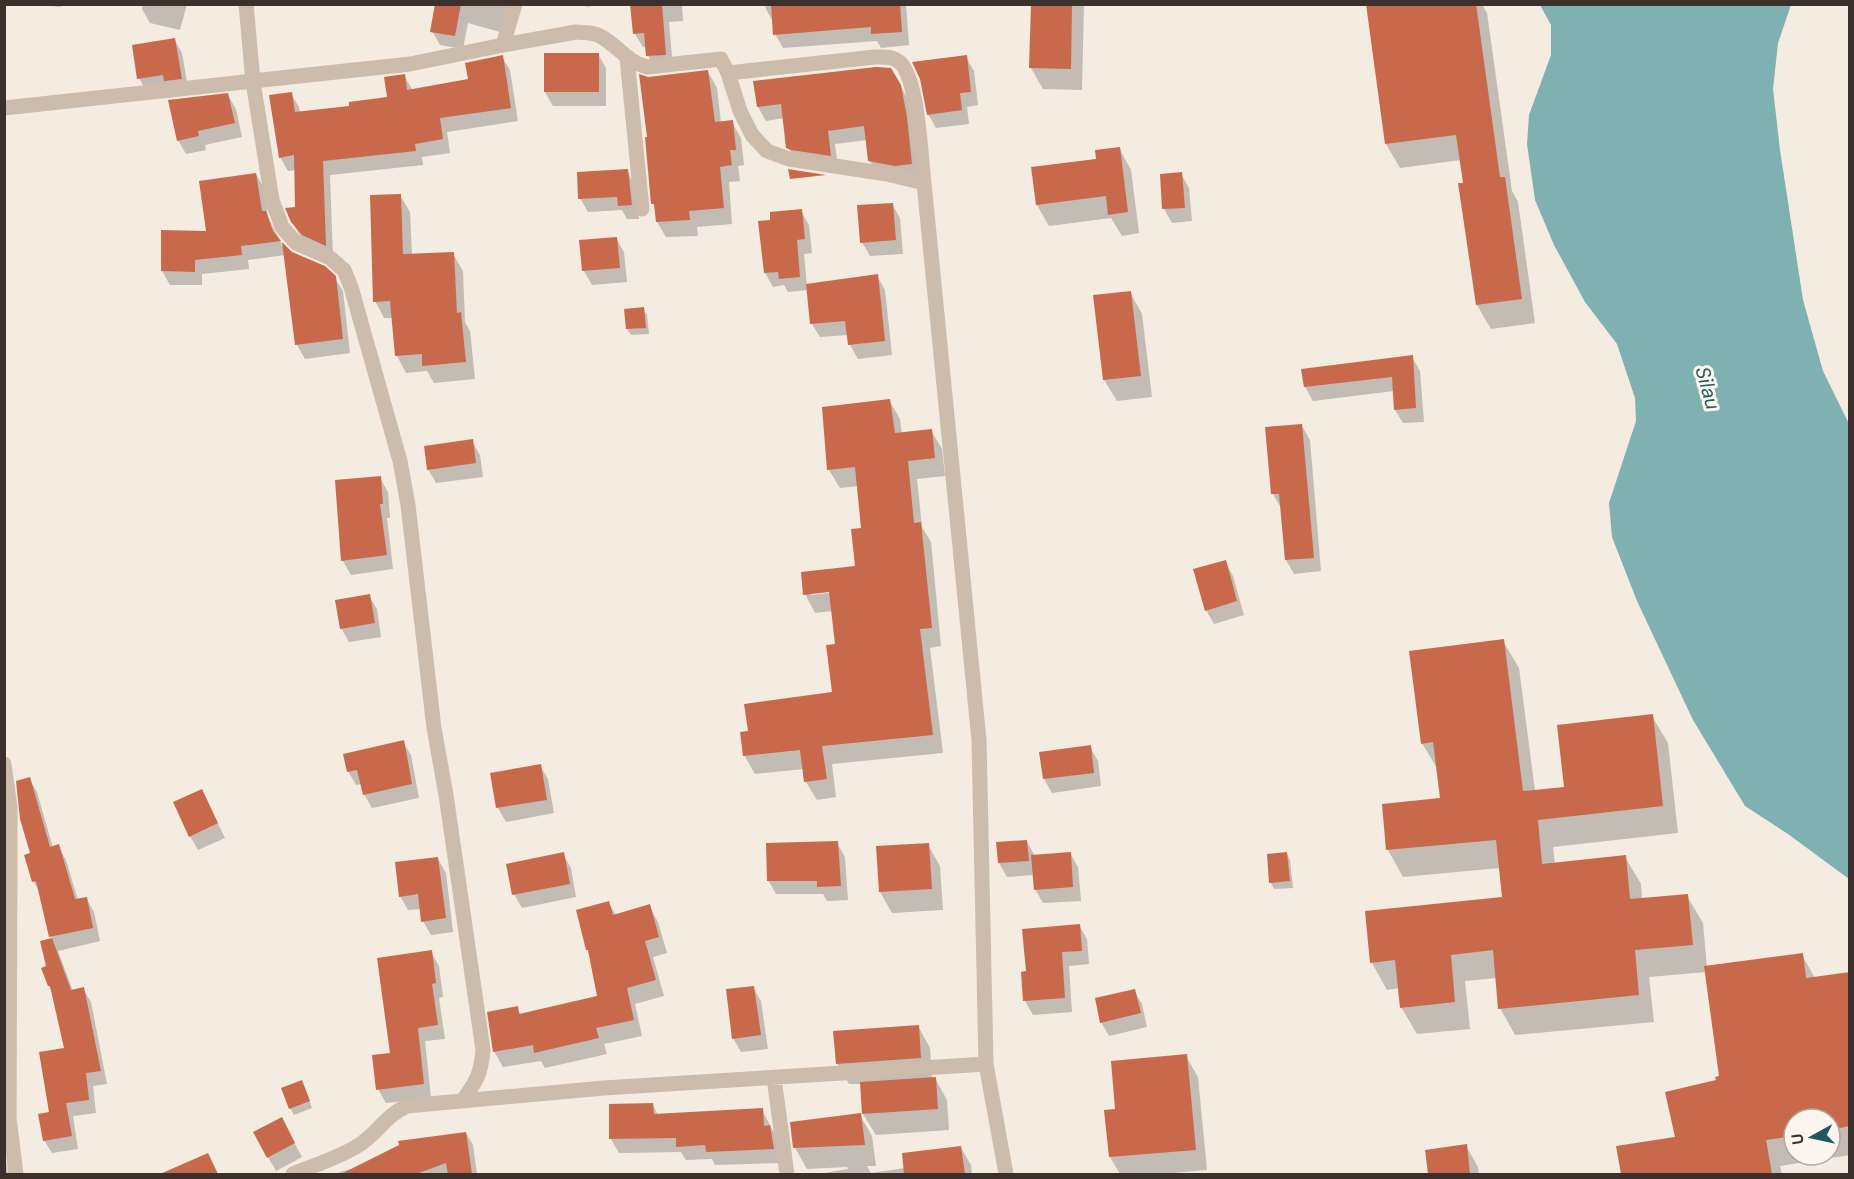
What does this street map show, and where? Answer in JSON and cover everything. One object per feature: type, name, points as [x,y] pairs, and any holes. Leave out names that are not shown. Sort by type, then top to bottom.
[{"type":"street","points":[[246,4],[253,82],[272,200],[282,227],[296,243],[330,258],[344,270],[400,461],[409,517],[434,728],[448,806],[483,1050],[481,1071],[477,1082],[463,1100]]},
{"type":"street","points":[[503,45],[515,4]]},
{"type":"street","points":[[4,108],[410,64],[576,32],[599,35],[635,64],[647,67],[721,59],[740,111],[752,135],[767,151],[789,159],[887,174],[924,183]]},
{"type":"street","points":[[728,73],[875,57],[888,57],[899,61],[908,73],[917,111],[979,740],[986,1064],[1006,1174]]},
{"type":"street","points":[[627,58],[642,209]]},
{"type":"street","points":[[4,764],[10,807],[9,1118],[16,1174]]},
{"type":"street","points":[[293,1174],[357,1147],[388,1118],[407,1106],[604,1088],[986,1064]]},
{"type":"street","points":[[774,1078],[787,1174]]},
{"type":"water","name":"Silau","points":[[1540,5],[1791,5],[1778,43],[1773,89],[1780,150],[1803,300],[1823,371],[1849,424],[1849,879],[1745,806],[1693,720],[1637,601],[1612,537],[1609,503],[1636,421],[1635,398],[1617,344],[1585,302],[1554,245],[1535,200],[1527,144],[1529,115],[1551,55],[1551,25]]},
{"type":"building","points":[[435,4],[461,4],[455,36],[430,32]]},
{"type":"building","points":[[630,4],[662,4],[666,55],[646,56],[644,33],[633,34]]},
{"type":"building","points":[[771,4],[900,4],[902,32],[871,34],[871,27],[773,35]]},
{"type":"building","points":[[1031,4],[1072,4],[1071,69],[1029,68]]},
{"type":"building","points":[[1366,4],[1476,4],[1500,177],[1505,177],[1522,299],[1476,305],[1458,183],[1463,183],[1456,135],[1385,144]]},
{"type":"building","points":[[175,38],[182,79],[164,81],[163,75],[137,79],[132,45]]},
{"type":"building","points":[[544,53],[599,53],[599,92],[544,92]]},
{"type":"building","points":[[503,55],[511,108],[440,118],[443,139],[415,144],[416,151],[323,161],[326,246],[302,235],[291,222],[285,208],[295,207],[294,155],[279,158],[269,95],[292,92],[295,112],[349,106],[349,102],[387,97],[384,77],[405,74],[407,90],[468,79],[465,63]]},
{"type":"building","points":[[967,55],[971,92],[960,93],[962,110],[927,115],[920,79],[912,62]]},
{"type":"building","points":[[876,67],[891,68],[901,85],[912,164],[895,166],[868,161],[864,126],[828,131],[831,156],[791,150],[786,148],[781,104],[757,107],[753,81]]},
{"type":"building","points":[[708,70],[715,122],[733,120],[736,150],[730,150],[732,165],[720,167],[724,208],[689,211],[690,220],[656,222],[654,204],[651,204],[645,137],[647,137],[639,74],[648,77]]},
{"type":"building","points":[[228,93],[235,123],[198,131],[199,136],[177,141],[168,100]]},
{"type":"building","points":[[1120,147],[1128,212],[1108,215],[1106,196],[1036,205],[1031,167],[1096,159],[1095,150]]},
{"type":"building","points":[[628,169],[632,205],[618,206],[617,197],[578,199],[577,172]]},
{"type":"building","points":[[788,169],[826,175],[790,179]]},
{"type":"building","points":[[1182,172],[1185,208],[1162,209],[1160,174]]},
{"type":"building","points":[[256,173],[262,211],[266,211],[273,231],[281,241],[241,246],[242,255],[195,260],[195,272],[161,271],[161,230],[206,231],[199,181]]},
{"type":"building","points":[[401,194],[403,254],[454,252],[457,313],[461,312],[466,362],[422,366],[422,354],[395,356],[390,301],[373,302],[370,195]]},
{"type":"building","points":[[893,203],[896,240],[860,243],[857,205]]},
{"type":"building","points":[[802,209],[805,239],[797,240],[800,277],[779,279],[778,272],[764,273],[758,221],[770,220],[770,212]]},
{"type":"building","points":[[617,237],[620,268],[582,271],[579,240]]},
{"type":"building","points":[[282,242],[292,252],[325,266],[336,276],[343,339],[295,345]]},
{"type":"building","points":[[878,274],[885,341],[848,345],[845,321],[810,324],[806,284]]},
{"type":"building","points":[[1131,291],[1141,376],[1103,380],[1093,295]]},
{"type":"building","points":[[644,307],[646,328],[626,329],[624,309]]},
{"type":"building","points":[[1413,355],[1416,408],[1394,410],[1392,377],[1304,387],[1301,369]]},
{"type":"building","points":[[890,399],[895,433],[932,429],[935,458],[908,461],[914,523],[921,522],[932,628],[920,629],[933,735],[822,746],[827,779],[804,782],[800,750],[743,756],[740,732],[748,731],[744,704],[832,692],[826,645],[835,644],[829,592],[803,595],[801,572],[855,566],[851,529],[861,528],[855,467],[827,470],[822,407]]},
{"type":"building","points":[[1302,424],[1314,558],[1285,560],[1279,494],[1271,494],[1265,427]]},
{"type":"building","points":[[473,439],[476,463],[427,470],[424,446]]},
{"type":"building","points":[[381,476],[383,504],[380,504],[387,555],[341,561],[335,480]]},
{"type":"building","points":[[1226,560],[1237,601],[1205,611],[1193,569]]},
{"type":"building","points":[[370,594],[375,623],[340,629],[335,600]]},
{"type":"building","points":[[1504,639],[1523,791],[1564,787],[1557,725],[1653,714],[1663,806],[1538,820],[1542,864],[1626,855],[1630,899],[1688,894],[1693,945],[1635,950],[1639,995],[1498,1009],[1493,950],[1451,955],[1455,1002],[1400,1008],[1395,960],[1370,963],[1365,911],[1502,897],[1496,840],[1386,850],[1382,804],[1440,798],[1433,742],[1421,744],[1409,651]]},
{"type":"building","points":[[404,740],[412,784],[363,795],[357,770],[347,772],[343,754]]},
{"type":"building","points":[[1091,745],[1094,773],[1043,779],[1039,752]]},
{"type":"building","points":[[541,764],[547,800],[496,808],[490,773]]},
{"type":"building","points":[[30,777],[50,847],[59,844],[75,899],[87,897],[93,928],[49,937],[36,881],[32,882],[24,855],[30,853],[20,819],[16,781]]},
{"type":"building","points":[[202,789],[218,823],[189,837],[173,802]]},
{"type":"building","points":[[1027,840],[1029,861],[998,863],[996,842]]},
{"type":"building","points":[[838,841],[841,886],[817,887],[817,881],[767,881],[766,843]]},
{"type":"building","points":[[929,843],[932,889],[879,892],[876,846]]},
{"type":"building","points":[[564,852],[570,884],[512,895],[506,864]]},
{"type":"building","points":[[1071,852],[1073,887],[1034,890],[1031,855]]},
{"type":"building","points":[[1287,852],[1290,881],[1269,883],[1267,854]]},
{"type":"building","points":[[438,857],[446,918],[421,922],[418,894],[399,897],[395,862]]},
{"type":"building","points":[[609,901],[613,915],[650,904],[659,937],[645,941],[656,980],[627,988],[634,1020],[596,1028],[599,1038],[534,1053],[533,1045],[493,1052],[487,1012],[518,1006],[519,1014],[597,996],[588,950],[586,950],[576,910]]},
{"type":"building","points":[[1080,924],[1082,951],[1062,952],[1065,998],[1023,1001],[1021,972],[1026,971],[1022,929]]},
{"type":"building","points":[[52,938],[71,990],[84,987],[101,1071],[86,1073],[89,1100],[66,1103],[72,1136],[43,1141],[38,1114],[49,1112],[39,1052],[64,1048],[50,986],[41,968],[46,966],[40,941]]},
{"type":"building","points":[[432,950],[436,983],[432,984],[438,1025],[418,1028],[424,1084],[376,1090],[372,1055],[390,1053],[377,958]]},
{"type":"building","points":[[1803,953],[1806,978],[1850,972],[1850,1126],[1842,1128],[1842,1107],[1782,1107],[1782,1138],[1766,1140],[1772,1174],[1621,1174],[1616,1146],[1675,1137],[1665,1092],[1716,1080],[1715,1077],[1719,1076],[1704,966]]},
{"type":"building","points":[[754,986],[761,1035],[732,1039],[726,989]]},
{"type":"building","points":[[1135,989],[1141,1013],[1100,1023],[1095,998]]},
{"type":"building","points":[[919,1025],[921,1058],[836,1064],[833,1031]]},
{"type":"building","points":[[1187,1054],[1196,1150],[1109,1157],[1104,1110],[1115,1109],[1111,1061]]},
{"type":"building","points":[[936,1077],[938,1109],[862,1114],[860,1082]]},
{"type":"building","points":[[302,1080],[310,1101],[289,1109],[281,1088]]},
{"type":"building","points":[[653,1103],[654,1114],[763,1108],[764,1126],[770,1125],[774,1149],[706,1152],[705,1145],[676,1147],[676,1138],[609,1139],[609,1104]]},
{"type":"building","points":[[861,1113],[865,1145],[793,1148],[790,1122]]},
{"type":"building","points":[[282,1117],[295,1143],[267,1158],[253,1132]]},
{"type":"building","points":[[466,1132],[472,1174],[448,1174],[446,1163],[416,1174],[341,1174],[399,1145],[398,1141]]},
{"type":"building","points":[[1467,1144],[1470,1174],[1428,1174],[1425,1150]]},
{"type":"building","points":[[961,1146],[965,1174],[904,1174],[902,1153]]},
{"type":"building","points":[[208,1153],[218,1174],[160,1174]]}]
